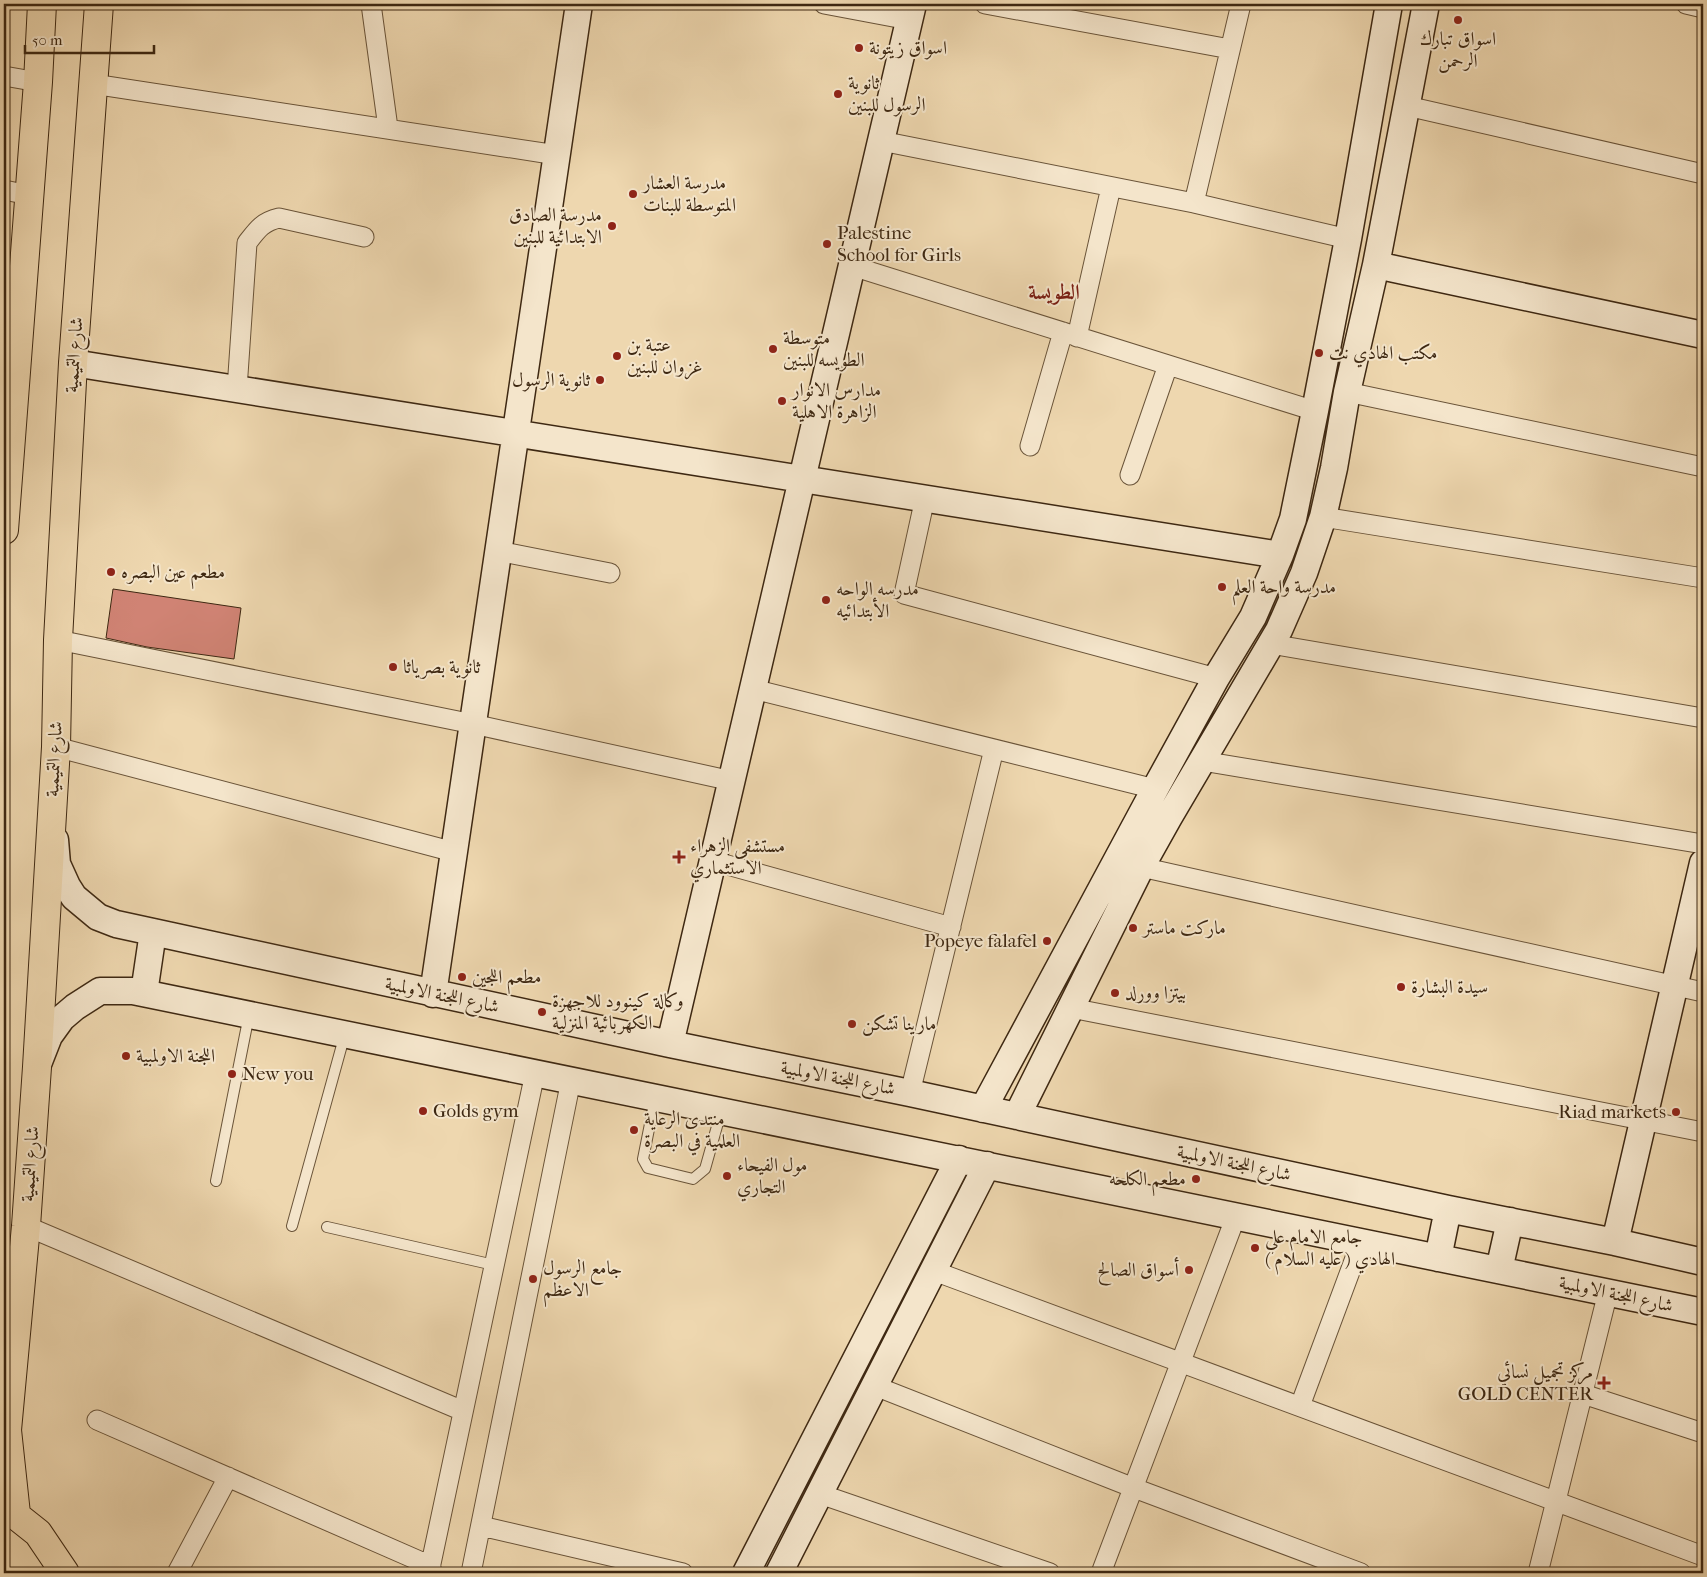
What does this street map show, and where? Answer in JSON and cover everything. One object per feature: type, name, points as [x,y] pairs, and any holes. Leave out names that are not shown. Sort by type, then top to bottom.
[{"type":"main road","points":[[4,530],[16,193],[38,82],[42,4]]},
{"type":"main road","name":"شارع التميمية","points":[[10,1510],[7,1430],[26,1226],[37,1067],[56,747],[58,640],[73,363],[98,4]]},
{"type":"main road","points":[[433,994],[579,4]]},
{"type":"main road","points":[[983,1109],[1155,789],[1216,678],[1253,617],[1280,555],[1293,519],[1315,411],[1348,239],[1389,4]]},
{"type":"main road","points":[[1016,1116],[1142,867],[1275,637],[1304,573],[1323,517],[1334,468],[1347,392],[1376,265],[1426,4]]},
{"type":"main road","points":[[670,1044],[911,12]]},
{"type":"main road","points":[[1369,119],[1405,117]]},
{"type":"main road","points":[[1376,265],[1703,335]]},
{"type":"main road","points":[[73,363],[1280,555]]},
{"type":"main road","points":[[1253,617],[1275,637]]},
{"type":"main road","name":"شارع اللجنة الاولمبية","points":[[51,806],[57,864],[67,886],[74,897],[98,917],[116,924],[433,994],[910,1093],[1703,1262]]},
{"type":"main road","points":[[1614,1242],[1703,863]]},
{"type":"main road","points":[[144,993],[153,932]]},
{"type":"main road","name":"شارع اللجنة الاولمبية","points":[[37,1067],[49,1036],[62,1018],[100,992],[133,991],[1703,1312]]},
{"type":"main road","points":[[746,1573],[959,1160]]},
{"type":"main road","points":[[779,1573],[987,1165]]},
{"type":"main road","points":[[1438,1258],[1448,1209]]},
{"type":"main road","points":[[1499,1270],[1510,1221]]},
{"type":"main road","points":[[857,1356],[879,1378]]},
{"type":"main road","points":[[10,1510],[38,1533],[65,1573]]},
{"type":"street","points":[[372,4],[388,128]]},
{"type":"street","points":[[824,4],[911,12]]},
{"type":"street","points":[[984,4],[1230,49]]},
{"type":"street","points":[[1194,203],[1241,4]]},
{"type":"street","points":[[1686,4],[1703,8]]},
{"type":"street","points":[[4,76],[38,82]]},
{"type":"street","points":[[93,84],[557,155]]},
{"type":"street","points":[[1405,117],[1703,174]]},
{"type":"street","points":[[881,141],[1194,203],[1348,239]]},
{"type":"street","points":[[1030,446],[1070,334],[1111,187]]},
{"type":"street","points":[[237,389],[247,243],[256,231],[267,221],[278,218],[364,237]]},
{"type":"street","points":[[852,266],[1315,411]]},
{"type":"street","points":[[1130,475],[1168,365]]},
{"type":"street","points":[[1347,392],[1703,467]]},
{"type":"street","points":[[924,498],[904,594],[1216,678]]},
{"type":"street","points":[[1323,517],[1703,578]]},
{"type":"street","points":[[498,551],[610,574]]},
{"type":"street","points":[[1275,637],[1703,718]]},
{"type":"street","points":[[58,640],[473,724],[732,781]]},
{"type":"street","points":[[753,689],[1155,789]]},
{"type":"street","points":[[56,747],[454,852]]},
{"type":"street","points":[[910,1093],[994,749]]},
{"type":"street","points":[[1202,761],[1703,844]]},
{"type":"street","points":[[713,861],[951,926]]},
{"type":"street","points":[[1142,867],[1703,992]]},
{"type":"street","points":[[1071,1008],[1703,1132]]},
{"type":"street","points":[[98,1420],[430,1570],[535,1073]]},
{"type":"street","points":[[471,1573],[571,1080]]},
{"type":"street","points":[[1101,1573],[1236,1216]]},
{"type":"street","points":[[26,1226],[464,1411]]},
{"type":"street","points":[[1300,1406],[1361,1242]]},
{"type":"street","points":[[934,1271],[1703,1556]]},
{"type":"street","points":[[1538,1573],[1608,1292]]},
{"type":"street","points":[[879,1378],[1134,1488],[1361,1573]]},
{"type":"street","points":[[1583,1394],[1703,1434]]},
{"type":"street","points":[[177,1573],[228,1478]]},
{"type":"street","points":[[820,1494],[1050,1573]]},
{"type":"street","points":[[481,1526],[683,1573]]},
{"type":"lane","points":[[216,1181],[249,1014]]},
{"type":"lane","points":[[292,1226],[345,1034]]},
{"type":"lane","points":[[655,1097],[643,1159],[648,1168],[693,1179],[705,1169],[721,1111]]},
{"type":"lane","points":[[327,1227],[494,1265]]},
{"type":"building","points":[[113,589],[241,608],[234,659],[147,647],[106,638]]},
{"type":"place","name":"اسواق تبارك الرحمن","points":[[1458,20]]},
{"type":"place","name":"اسواق زيتونة","points":[[859,48]]},
{"type":"place","name":"ثانوية الرسول للبنين","points":[[838,94]]},
{"type":"place","name":"مدرسة العشار المتوسطة للبنات","points":[[633,194]]},
{"type":"place","name":"مدرسة الصادق الابتدائية للبنين","points":[[612,226]]},
{"type":"place","name":"Palestine School for Girls","points":[[827,244]]},
{"type":"place","name":"متوسطة الطويسه للبنين","points":[[773,349]]},
{"type":"place","name":"مكتب الهادي نت","points":[[1319,353]]},
{"type":"place","name":"عتبة بن غزوان للبنين","points":[[617,356]]},
{"type":"place","name":"ثانوية الرسول","points":[[600,380]]},
{"type":"place","name":"مدارس الانوار الزاهرة الاهلية","points":[[782,401]]},
{"type":"place","name":"مطعم عين البصره","points":[[111,572]]},
{"type":"place","name":"مدرسة واحة العلم","points":[[1222,587]]},
{"type":"place","name":"مدرسه الواحه الأبتدائيه","points":[[826,600]]},
{"type":"place","name":"ثانوية بصرياثا","points":[[393,667]]},
{"type":"place","name":"مستشفى الزهراء الاستثماري","points":[[679,857]]},
{"type":"place","name":"ماركت ماستر","points":[[1133,928]]},
{"type":"place","name":"Popeye falafel","points":[[1047,941]]},
{"type":"place","name":"مطعم اللجين","points":[[462,977]]},
{"type":"place","name":"سيدة البشارة","points":[[1401,987]]},
{"type":"place","name":"بيتزا وورلد","points":[[1115,993]]},
{"type":"place","name":"وكالة كينوود للاجهزة الكهربائية المنزلية","points":[[542,1012]]},
{"type":"place","name":"مارينا تشكن","points":[[852,1024]]},
{"type":"place","name":"اللجنة الاولمبية","points":[[126,1056]]},
{"type":"place","name":"New you","points":[[232,1074]]},
{"type":"place","name":"Golds gym","points":[[423,1111]]},
{"type":"place","name":"Riad markets","points":[[1676,1112]]},
{"type":"place","name":"منتدى الرعاية العلمية في البصرة","points":[[634,1130]]},
{"type":"place","name":"مول الفيحاء التجاري","points":[[727,1176]]},
{"type":"place","name":"مطعم الكلحه","points":[[1196,1179]]},
{"type":"place","name":"جامع الامام علي الهادي ( عليه السلام )","points":[[1255,1248]]},
{"type":"place","name":"أسواق الصالح","points":[[1189,1270]]},
{"type":"place","name":"جامع الرسول الاعظم","points":[[533,1279]]},
{"type":"place","name":"مركز تجميل نسائي GOLD CENTER","points":[[1604,1383]]},
{"type":"district","name":"الطويسة","points":[[1054,292]]}]
